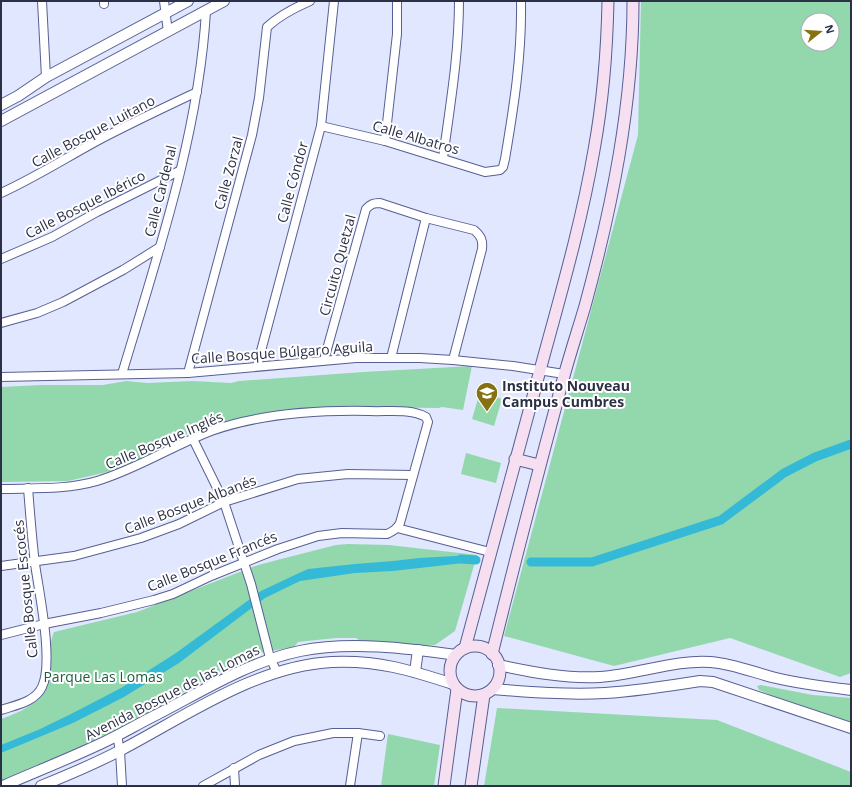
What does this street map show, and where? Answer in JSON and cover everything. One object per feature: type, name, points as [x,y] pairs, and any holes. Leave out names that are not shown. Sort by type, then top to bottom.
[{"type":"main road","points":[[461,651],[476,647],[483,648],[492,654],[498,665],[498,678],[497,682],[488,692],[475,696],[468,695],[455,686],[450,676],[450,668],[452,661],[461,651],[516,459],[569,264],[594,151],[603,88],[608,1]]},
{"type":"main road","points":[[492,654],[539,466],[564,374],[585,306],[602,240],[618,164],[627,95],[632,48],[633,1]]},
{"type":"main road","points":[[516,459],[539,466]]},
{"type":"main road","points":[[444,786],[455,686]]},
{"type":"main road","points":[[471,786],[488,692]]},
{"type":"street","points":[[42,1],[46,77]]},
{"type":"street","points":[[164,1],[168,32]]},
{"type":"street","points":[[1,105],[18,96],[46,77],[188,1]]},
{"type":"street","points":[[1,121],[224,1]]},
{"type":"street","name":"Calle Zorzal","points":[[188,373],[252,135],[259,98],[267,27],[274,20],[290,10],[310,1]]},
{"type":"street","name":"Calle Cóndor","points":[[257,366],[321,126],[334,1]]},
{"type":"street","points":[[385,141],[397,34],[397,1]]},
{"type":"street","points":[[443,158],[455,67],[459,21],[459,1]]},
{"type":"street","name":"Calle Albatros","points":[[321,126],[385,141],[485,172],[500,170],[503,167],[515,101],[521,42],[521,1]]},
{"type":"street","name":"Calle Cardenal","points":[[122,374],[160,247],[180,172],[197,92],[206,11]]},
{"type":"street","name":"Calle Bosque Luitano","points":[[1,193],[26,181],[65,158],[197,92]]},
{"type":"street","name":"Calle Bosque Ibérico","points":[[1,259],[52,237],[97,212],[180,172]]},
{"type":"street","name":"Circuito Quetzal","points":[[324,360],[366,209],[370,204],[380,203],[426,218],[474,230],[483,242],[453,360]]},
{"type":"street","points":[[391,358],[426,218]]},
{"type":"street","points":[[1,323],[37,313],[63,302],[123,270],[160,247]]},
{"type":"street","name":"Calle Bosque Búlgaro Aguila","points":[[1,377],[188,373],[356,358],[453,360],[564,374]]},
{"type":"street","name":"Calle Bosque Inglés","points":[[1,489],[76,486],[97,481],[138,466],[193,438],[211,431],[258,418],[334,411],[413,412],[426,417],[428,422],[413,475]]},
{"type":"street","points":[[193,438],[224,502],[251,584],[270,658],[277,672]]},
{"type":"street","name":"Calle Bosque Albanés","points":[[1,566],[74,556],[142,538],[193,518],[224,502],[305,478],[348,474],[413,475]]},
{"type":"street","points":[[413,475],[400,523],[397,528],[490,552]]},
{"type":"street","name":"Calle Bosque Escocés","points":[[1,710],[20,704],[32,698],[42,687],[45,680],[46,667],[44,624],[35,562],[28,488]]},
{"type":"street","name":"Calle Bosque Francés","points":[[1,635],[154,600],[173,594],[211,576],[291,544],[318,536],[342,533],[387,534],[393,532],[397,528]]},
{"type":"street","name":"Avenida Bosque de las Lomas","points":[[3,786],[47,768],[117,735],[221,681],[270,658],[300,651],[349,646],[461,651]]},
{"type":"street","points":[[415,672],[418,650]]},
{"type":"street","name":"Avenida Bosque de las Lomas","points":[[41,786],[79,771],[120,751],[213,700],[277,672],[331,662],[378,664],[415,672],[455,686]]},
{"type":"street","points":[[498,665],[547,675],[595,677],[627,674],[694,662],[711,662],[726,664],[776,678],[851,690]]},
{"type":"street","points":[[488,692],[593,694],[700,681],[713,682],[851,728]]},
{"type":"street","points":[[203,786],[259,755],[294,741],[333,733],[358,733],[380,736]]},
{"type":"street","points":[[350,786],[358,733]]},
{"type":"street","points":[[117,735],[120,751],[122,786]]},
{"type":"street","points":[[47,768],[51,782]]},
{"type":"street","points":[[234,768],[235,786]]},
{"type":"green space","points":[[641,1],[851,1],[851,673],[840,677],[730,638],[614,666],[504,636],[638,135]]},
{"type":"green space","points":[[472,366],[463,410],[442,407],[358,407],[307,409],[258,414],[189,433],[137,463],[103,473],[68,481],[1,482],[1,387],[41,385],[103,385],[126,381],[147,383],[193,381],[231,383],[239,381],[363,372]]},
{"type":"green space","points":[[480,392],[502,399],[494,426],[472,419]]},
{"type":"green space","points":[[466,453],[501,463],[496,483],[461,474]]},
{"type":"green space","name":"Parque Las Lomas","points":[[336,545],[389,545],[477,555],[455,631],[435,645],[400,646],[362,642],[356,638],[336,638],[298,642],[294,647],[259,653],[248,663],[241,659],[113,733],[1,781],[1,719],[36,702],[44,693],[48,681],[50,646],[54,632],[137,612],[255,566]]},
{"type":"green space","points":[[761,685],[813,695],[851,698],[851,724],[785,701],[759,690],[757,686]]},
{"type":"green space","points":[[497,708],[717,720],[851,772],[851,786],[484,786]]},
{"type":"green space","points":[[388,734],[440,745],[434,786],[381,786]]},
{"type":"water","points":[[473,555],[472,562],[393,571],[355,573],[300,581],[265,598],[179,663],[124,697],[73,723],[1,753],[1,745],[38,730],[121,688],[176,653],[261,591],[308,569],[419,558]]},
{"type":"waterway","points":[[531,562],[592,562],[721,520],[784,473],[815,457],[851,444]]},
{"type":"waterway","points":[[461,559],[476,560]]},
{"type":"place","name":"Instituto Nouveau Campus Cumbres","points":[[487,412]]}]
